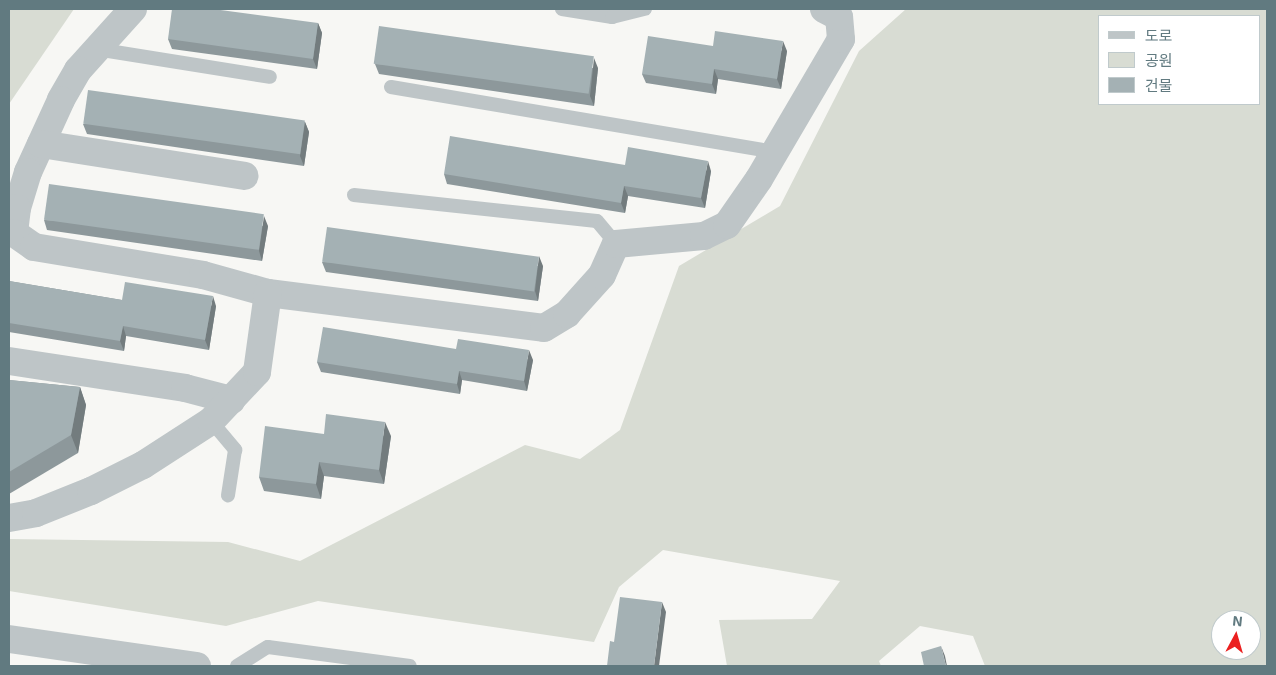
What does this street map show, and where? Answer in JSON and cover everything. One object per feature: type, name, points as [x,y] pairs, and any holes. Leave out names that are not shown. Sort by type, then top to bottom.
[{"type":"street","points":[[133,9],[78,70],[41,144],[17,208],[14,234],[34,247],[203,275],[268,293],[544,328],[567,314],[602,275],[616,244],[704,236],[727,225],[775,152],[841,39],[837,12]]},
{"type":"street","points":[[41,144],[246,176]]},
{"type":"street","points":[[9,518],[36,513],[92,491],[143,465],[211,421],[257,372],[268,293]]},
{"type":"street","points":[[9,361],[185,388],[231,400]]},
{"type":"street","points":[[9,639],[197,666]]},
{"type":"lane","points":[[562,9],[612,17],[645,9]]},
{"type":"lane","points":[[96,49],[270,78]]},
{"type":"lane","points":[[391,87],[775,152]]},
{"type":"lane","points":[[354,195],[597,221],[616,244]]},
{"type":"lane","points":[[211,421],[235,450],[228,495]]},
{"type":"lane","points":[[237,666],[268,647],[410,666]]},
{"type":"green space","points":[[9,9],[74,9],[9,104]]},
{"type":"green space","points":[[906,9],[1267,9],[1267,666],[985,666],[973,636],[920,626],[879,661],[881,666],[727,666],[719,620],[812,619],[840,581],[663,550],[619,587],[594,642],[318,601],[226,626],[9,591],[9,539],[228,542],[300,561],[525,445],[580,459],[620,430],[679,266],[780,206],[859,51]]},
{"type":"building","points":[[172,9],[213,9],[318,23],[313,59],[168,39]]},
{"type":"building","points":[[379,26],[594,56],[589,94],[374,64]]},
{"type":"building","points":[[715,31],[783,41],[777,79],[714,69],[712,84],[642,74],[648,36],[713,46]]},
{"type":"building","points":[[88,90],[305,120],[300,154],[83,124]]},
{"type":"building","points":[[450,136],[625,165],[628,147],[708,161],[701,198],[624,186],[621,203],[444,174]]},
{"type":"building","points":[[49,184],[264,214],[259,250],[44,220]]},
{"type":"building","points":[[327,227],[539,257],[534,291],[322,262]]},
{"type":"building","points":[[9,281],[122,300],[125,282],[213,296],[205,340],[123,326],[120,341],[9,323]]},
{"type":"building","points":[[323,327],[456,349],[458,339],[529,350],[524,381],[459,371],[457,384],[317,362]]},
{"type":"building","points":[[9,380],[80,387],[71,435],[9,472]]},
{"type":"building","points":[[326,414],[385,422],[379,470],[319,462],[316,484],[259,477],[265,426],[324,434]]},
{"type":"building","points":[[620,597],[662,602],[654,666],[607,666],[610,641],[614,642]]},
{"type":"building","points":[[941,646],[946,666],[924,666],[921,652]]}]
